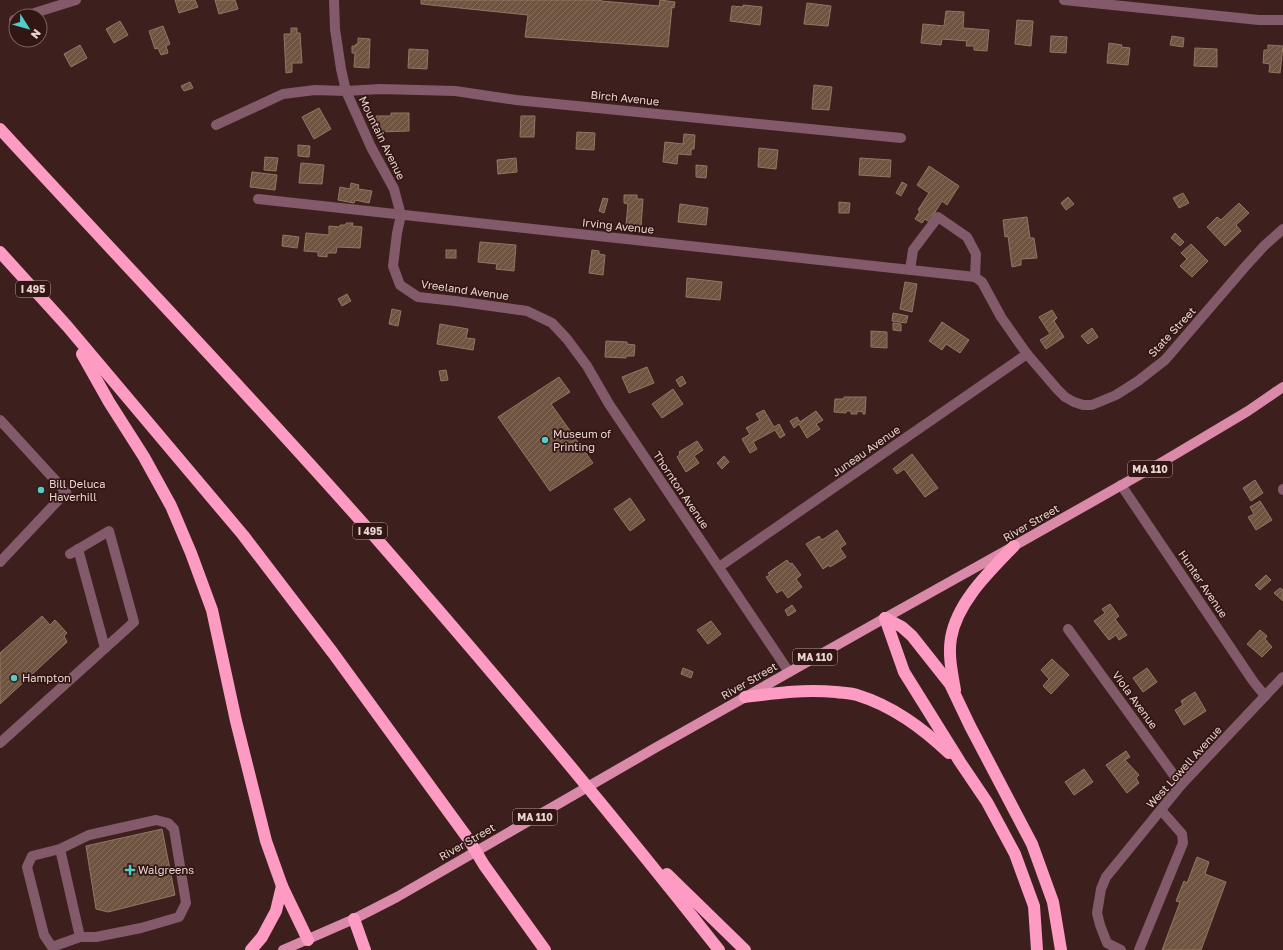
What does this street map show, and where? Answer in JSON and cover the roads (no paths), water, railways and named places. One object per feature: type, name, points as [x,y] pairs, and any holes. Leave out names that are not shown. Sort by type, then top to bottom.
[{"type":"highway","name":"I 495","points":[[0,129],[279,430],[374,535],[517,700],[633,841],[719,950]]},
{"type":"highway","name":"I 495","points":[[0,252],[67,326],[243,535],[333,653],[468,840],[484,865],[545,950]]},
{"type":"highway","points":[[67,326],[109,402],[144,456],[170,506],[191,553],[212,610],[236,721],[266,841],[282,886],[308,940]]},
{"type":"highway","points":[[957,699],[950,662],[951,638],[960,610],[983,578],[1014,546]]},
{"type":"highway","points":[[885,618],[902,627],[912,636],[950,684],[1032,844],[1053,902],[1061,950]]},
{"type":"highway","points":[[885,618],[904,672],[960,762],[988,802],[1015,854],[1034,906],[1037,950]]},
{"type":"highway","points":[[745,698],[793,691],[820,690],[856,694],[893,710],[927,732],[960,762]]},
{"type":"highway","points":[[633,841],[745,950]]},
{"type":"highway","points":[[251,950],[262,937],[276,910],[282,886]]},
{"type":"highway","points":[[354,919],[365,950]]},
{"type":"main road","name":"River Street","points":[[283,950],[354,919],[398,896],[640,756],[1121,485],[1248,411],[1283,387]]},
{"type":"street","points":[[48,9],[76,0]]},
{"type":"street","name":"Mountain Avenue","points":[[334,0],[334,29],[346,91],[371,147],[394,189],[401,215]]},
{"type":"street","points":[[1064,0],[1243,18],[1283,20]]},
{"type":"street","name":"Birch Avenue","points":[[216,125],[282,94],[315,90],[346,91],[380,89],[455,91],[516,100],[900,138]]},
{"type":"street","name":"Irving Avenue","points":[[258,199],[974,277]]},
{"type":"street","name":"Vreeland Avenue","points":[[401,215],[397,234],[394,266],[400,285],[418,297],[527,311],[552,323]]},
{"type":"street","points":[[910,270],[913,250],[938,217],[967,237],[976,254],[974,277]]},
{"type":"street","name":"State Street","points":[[974,277],[982,282],[1001,317],[1027,354],[1057,389],[1065,397],[1074,402],[1083,405],[1092,405],[1116,395],[1138,381],[1165,360],[1244,268],[1264,246],[1283,229]]},
{"type":"street","name":"Thornton Avenue","points":[[552,323],[568,339],[587,366],[609,404],[789,672]]},
{"type":"street","name":"Juneau Avenue","points":[[718,567],[1027,354]]},
{"type":"street","points":[[0,420],[66,492],[0,562]]},
{"type":"street","name":"Hunter Avenue","points":[[1121,485],[1253,681],[1265,696]]},
{"type":"street","points":[[0,743],[134,622],[109,530],[74,552],[105,648]]},
{"type":"street","name":"Viola Avenue","points":[[1068,629],[1181,785]]},
{"type":"street","name":"West Lowell Avenue","points":[[1121,950],[1107,943],[1098,919],[1097,912],[1101,889],[1106,877],[1181,785],[1283,677]]},
{"type":"street","points":[[1139,950],[1183,843],[1182,834],[1161,810]]},
{"type":"street","points":[[156,820],[168,823],[174,829],[186,903],[179,917],[141,928],[96,937],[80,936],[52,947],[44,935],[27,867],[32,856],[60,849],[89,835],[156,820]]},
{"type":"street","points":[[60,849],[80,936]]},
{"type":"place","name":"Museum of Printing","points":[[545,440]]},
{"type":"place","name":"Bill Deluca Haverhill","points":[[41,490]]},
{"type":"place","name":"Hampton","points":[[14,678]]},
{"type":"place","name":"Walgreens","points":[[130,870]]}]
